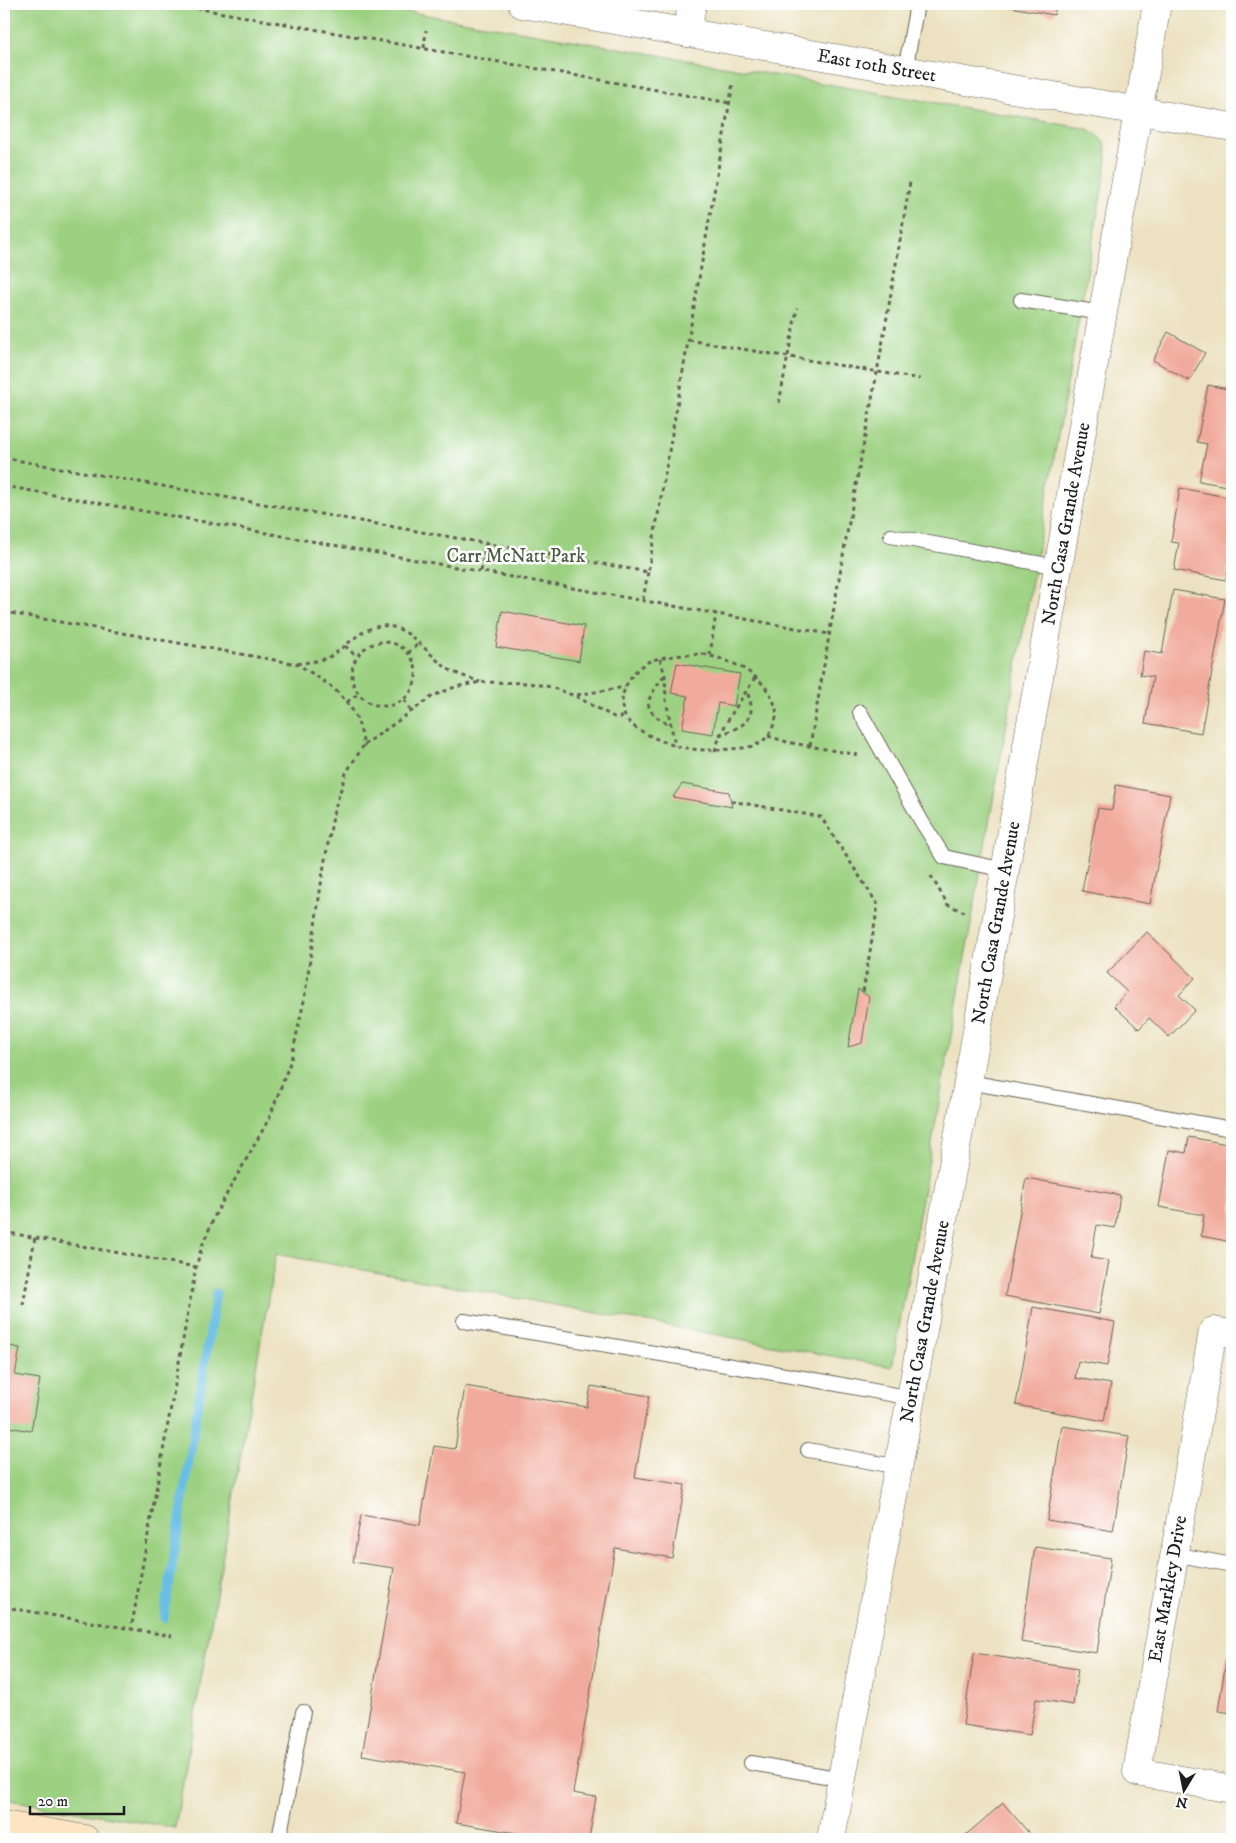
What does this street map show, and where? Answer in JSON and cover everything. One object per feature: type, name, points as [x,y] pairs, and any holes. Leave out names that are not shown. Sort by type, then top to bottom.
[{"type":"street","name":"East 10th Street","points":[[522,4],[1232,128]]},
{"type":"street","points":[[687,33],[692,4]]},
{"type":"street","name":"North Casa Grande Avenue","points":[[831,1839],[968,1082],[1157,4]]},
{"type":"street","name":"East Markley Drive","points":[[1232,1334],[1213,1330],[1137,1772],[1232,1789]]},
{"type":"street","points":[[4,1826],[85,1839]]},
{"type":"lane","points":[[905,70],[917,4]]},
{"type":"lane","points":[[1021,300],[1102,313]]},
{"type":"lane","points":[[891,536],[1058,567]]},
{"type":"lane","points":[[860,712],[944,857],[1005,870]]},
{"type":"lane","points":[[968,1082],[1232,1129]]},
{"type":"lane","points":[[464,1321],[911,1398]]},
{"type":"lane","points":[[808,1450],[899,1467]]},
{"type":"lane","points":[[1174,1554],[1232,1565]]},
{"type":"lane","points":[[279,1839],[303,1712]]},
{"type":"lane","points":[[751,1763],[842,1779]]},
{"type":"path","points":[[173,4],[730,102]]},
{"type":"path","points":[[424,48],[426,30]]},
{"type":"path","points":[[643,600],[733,83]]},
{"type":"path","points":[[768,736],[810,746],[910,182]]},
{"type":"path","points":[[779,403],[797,308]]},
{"type":"path","points":[[689,340],[920,379]]},
{"type":"path","points":[[4,458],[648,572]]},
{"type":"path","points":[[4,486],[716,612],[830,634]]},
{"type":"path","points":[[481,571],[486,544]]},
{"type":"path","points":[[4,612],[297,664],[321,679],[348,702],[358,722],[364,745]]},
{"type":"path","points":[[710,655],[716,612]]},
{"type":"path","points":[[297,664],[329,657],[360,633],[374,627],[392,627],[420,642],[438,662],[451,671],[481,682]]},
{"type":"path","points":[[382,642],[394,643],[404,648],[412,656],[416,667],[417,678],[414,688],[404,700],[390,706],[370,704],[358,694],[352,680],[352,670],[356,656],[372,644],[382,642]]},
{"type":"path","points":[[408,653],[420,642]]},
{"type":"path","points":[[345,646],[356,656]]},
{"type":"path","points":[[693,654],[710,655],[737,664],[756,676],[769,692],[776,706],[777,717],[768,736],[760,742],[748,748],[700,751],[676,746],[653,738],[636,728],[625,717],[622,702],[625,687],[635,672],[649,662],[660,659],[693,654]]},
{"type":"path","points":[[660,659],[665,675],[666,700],[676,746]]},
{"type":"path","points":[[665,675],[652,692],[648,701],[649,710],[671,727]]},
{"type":"path","points":[[715,751],[719,735],[756,676]]},
{"type":"path","points":[[131,1630],[196,1267],[202,1246],[216,1213],[270,1119],[291,1060],[304,1002],[334,811],[346,773],[364,745],[433,696],[455,687],[481,682],[529,683],[551,687],[575,696],[614,717],[625,717]]},
{"type":"path","points":[[575,696],[625,687]]},
{"type":"path","points":[[719,735],[738,729],[746,723],[751,714],[752,703],[747,691]]},
{"type":"path","points":[[348,702],[358,694]]},
{"type":"path","points":[[404,700],[411,711]]},
{"type":"path","points":[[731,801],[821,817],[878,905],[863,992]]},
{"type":"path","points":[[4,1232],[196,1267]]},
{"type":"path","points":[[23,1305],[35,1237]]},
{"type":"path","points":[[4,1607],[172,1636]]},
{"type":"green space","name":"Carr McNatt Park","points":[[4,4],[363,4],[1088,129],[1103,142],[1107,155],[892,1367],[276,1254],[175,1828],[4,1799]]},
{"type":"building","points":[[994,4],[1056,4],[1054,15]]},
{"type":"building","points":[[1232,312],[1232,327],[1227,314]]},
{"type":"building","points":[[1168,332],[1205,353],[1189,381],[1153,360]]},
{"type":"building","points":[[1208,385],[1232,390],[1232,487],[1199,481],[1207,444],[1197,442]]},
{"type":"building","points":[[1180,488],[1232,498],[1232,547],[1226,580],[1174,570],[1179,543],[1171,542]]},
{"type":"building","points":[[1173,590],[1225,599],[1201,733],[1145,723],[1153,677],[1140,675],[1144,651],[1162,654]]},
{"type":"building","points":[[502,611],[584,626],[579,661],[496,647]]},
{"type":"building","points":[[677,663],[740,674],[734,706],[718,703],[713,734],[682,729],[688,696],[671,693]]},
{"type":"building","points":[[682,784],[729,792],[732,807],[673,797]]},
{"type":"building","points":[[1116,785],[1170,795],[1150,904],[1082,891],[1098,808],[1112,810]]},
{"type":"building","points":[[1147,932],[1195,978],[1179,995],[1195,1010],[1169,1037],[1149,1018],[1139,1029],[1114,1006],[1127,992],[1107,973]]},
{"type":"building","points":[[858,989],[869,997],[862,1043],[848,1047]]},
{"type":"building","points":[[1189,1137],[1232,1145],[1232,1242],[1201,1236],[1204,1215],[1159,1207],[1169,1150],[1186,1153]]},
{"type":"building","points":[[1026,1178],[1120,1195],[1115,1228],[1097,1225],[1091,1258],[1109,1261],[1099,1314],[1005,1296]]},
{"type":"building","points":[[1033,1307],[1115,1322],[1107,1366],[1078,1361],[1075,1378],[1111,1384],[1104,1421],[1016,1405]]},
{"type":"building","points":[[4,1345],[20,1348],[15,1375],[40,1379],[31,1431],[9,1427],[5,1454]]},
{"type":"building","points":[[465,1386],[587,1407],[591,1386],[649,1396],[635,1477],[685,1485],[672,1558],[615,1548],[573,1793],[596,1797],[589,1839],[552,1839],[456,1823],[465,1772],[362,1755],[394,1568],[353,1562],[361,1515],[420,1525],[434,1446],[455,1449]]},
{"type":"building","points":[[1062,1426],[1129,1436],[1113,1531],[1047,1520]]},
{"type":"building","points":[[1035,1547],[1111,1558],[1097,1653],[1021,1642]]},
{"type":"building","points":[[974,1653],[1078,1669],[1073,1705],[1036,1699],[1030,1735],[963,1725]]},
{"type":"building","points":[[1227,1655],[1232,1655],[1232,1713],[1218,1711]]},
{"type":"building","points":[[1003,1803],[1034,1839],[961,1839]]},
{"type":"waterway","points":[[164,1618],[216,1293]]}]
